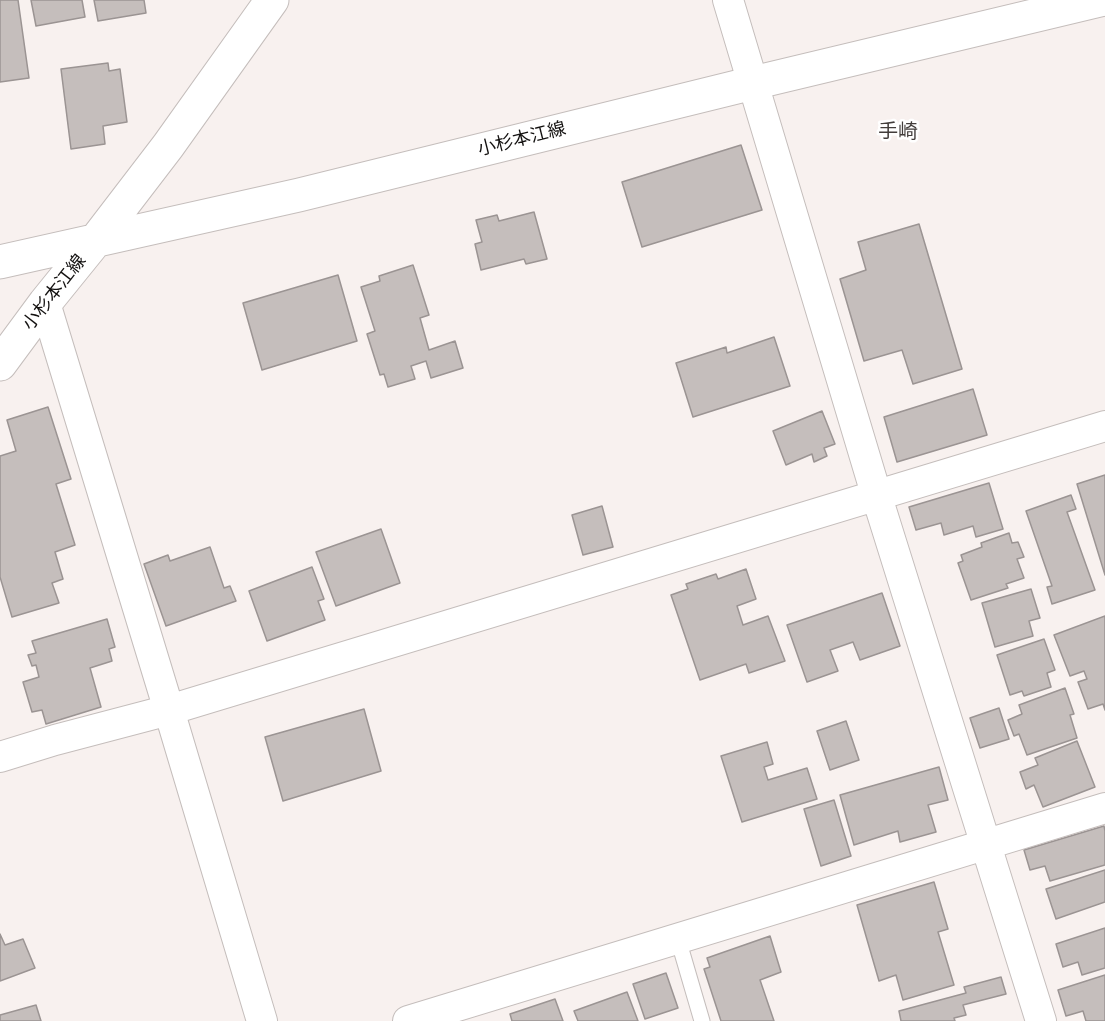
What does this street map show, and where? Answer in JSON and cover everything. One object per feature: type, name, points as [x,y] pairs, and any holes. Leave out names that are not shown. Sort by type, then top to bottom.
[{"type":"main road","points":[[0,262],[96,240],[168,146],[272,0]]},
{"type":"main road","name":"小杉本江線","points":[[0,364],[96,240],[299,195],[1100,0]]},
{"type":"street","points":[[729,0],[877,497],[1041,1021]]},
{"type":"street","points":[[45,303],[262,1021]]},
{"type":"street","points":[[0,757],[169,710],[1105,426]]},
{"type":"street","points":[[408,1021],[457,1014],[678,939],[1105,808]]},
{"type":"lane","points":[[678,939],[702,1021]]},
{"type":"building","points":[[0,0],[18,0],[29,78],[0,82]]},
{"type":"building","points":[[31,0],[82,0],[85,17],[36,26]]},
{"type":"building","points":[[94,0],[144,0],[146,13],[98,21]]},
{"type":"building","points":[[108,63],[109,71],[120,69],[127,122],[103,126],[105,144],[71,149],[61,69]]},
{"type":"building","points":[[741,145],[762,210],[642,247],[622,182]]},
{"type":"building","points":[[534,212],[547,259],[526,264],[524,259],[481,270],[475,244],[482,242],[476,220],[497,215],[499,221]]},
{"type":"building","points":[[919,224],[962,369],[913,384],[902,350],[864,361],[840,279],[866,270],[858,242]]},
{"type":"building","points":[[413,265],[429,315],[420,318],[429,350],[455,341],[463,368],[431,378],[426,361],[411,366],[415,379],[388,387],[384,374],[380,375],[367,334],[375,331],[361,287],[380,281],[379,276]]},
{"type":"building","points":[[338,275],[357,341],[262,370],[243,303]]},
{"type":"building","points":[[774,337],[790,386],[693,417],[676,363],[726,347],[727,353]]},
{"type":"building","points":[[973,389],[987,435],[897,462],[884,417]]},
{"type":"building","points":[[48,407],[71,479],[56,484],[75,545],[55,552],[63,579],[52,583],[59,603],[12,617],[0,577],[0,456],[16,451],[7,420]]},
{"type":"building","points":[[822,411],[835,444],[824,448],[827,456],[814,462],[812,454],[786,465],[773,431]]},
{"type":"building","points":[[1105,475],[1105,575],[1077,484]]},
{"type":"building","points":[[989,483],[1003,529],[976,537],[973,526],[944,535],[941,523],[916,530],[909,507]]},
{"type":"building","points":[[1071,495],[1076,509],[1067,512],[1095,590],[1052,604],[1047,587],[1052,586],[1026,511]]},
{"type":"building","points":[[602,506],[613,547],[583,555],[572,515]]},
{"type":"building","points":[[381,529],[400,583],[336,606],[316,552]]},
{"type":"building","points":[[1009,533],[1012,543],[1018,542],[1024,557],[1017,559],[1024,578],[1006,584],[1008,588],[971,600],[958,563],[963,561],[961,555],[982,547],[981,543]]},
{"type":"building","points":[[210,547],[224,588],[230,586],[236,601],[166,626],[144,564],[168,555],[170,561]]},
{"type":"building","points":[[312,567],[324,599],[318,601],[325,620],[267,641],[249,591]]},
{"type":"building","points":[[746,569],[756,599],[737,606],[743,625],[768,616],[785,661],[749,673],[746,664],[700,680],[671,595],[688,589],[686,584],[716,574],[718,579]]},
{"type":"building","points":[[1031,589],[1040,618],[1029,621],[1033,636],[995,647],[982,603]]},
{"type":"building","points":[[882,593],[900,646],[860,660],[853,642],[830,650],[838,671],[807,682],[787,625]]},
{"type":"building","points":[[1105,616],[1105,710],[1103,704],[1088,709],[1078,682],[1087,679],[1084,671],[1070,676],[1054,635]]},
{"type":"building","points":[[107,619],[115,647],[109,649],[112,661],[90,668],[101,707],[46,724],[42,710],[32,712],[23,682],[39,677],[36,665],[32,666],[28,655],[36,653],[32,641]]},
{"type":"building","points":[[1044,639],[1055,670],[1047,673],[1051,687],[1024,696],[1022,691],[1010,695],[997,655]]},
{"type":"building","points":[[1065,688],[1074,714],[1070,715],[1077,738],[1027,755],[1019,734],[1014,736],[1008,720],[1022,714],[1019,705]]},
{"type":"building","points":[[999,708],[1009,739],[980,748],[970,718]]},
{"type":"building","points":[[364,709],[381,771],[283,801],[265,737]]},
{"type":"building","points":[[846,721],[859,760],[830,770],[817,731]]},
{"type":"building","points":[[1077,741],[1095,787],[1043,807],[1034,785],[1026,789],[1020,772],[1038,765],[1035,758]]},
{"type":"building","points":[[767,742],[773,764],[764,767],[768,780],[807,768],[817,799],[742,822],[721,756]]},
{"type":"building","points":[[939,767],[948,800],[928,805],[936,832],[900,842],[898,831],[854,845],[840,795]]},
{"type":"building","points":[[834,800],[851,856],[821,866],[804,809]]},
{"type":"building","points":[[1104,826],[1105,865],[1050,881],[1045,866],[1030,870],[1024,850]]},
{"type":"building","points":[[1105,870],[1105,902],[1056,919],[1046,889]]},
{"type":"building","points":[[934,882],[948,929],[938,932],[954,985],[903,1000],[896,975],[879,981],[857,905]]},
{"type":"building","points":[[1105,928],[1105,968],[1082,975],[1078,962],[1063,967],[1056,944]]},
{"type":"building","points":[[0,934],[5,945],[23,939],[35,968],[0,981]]},
{"type":"building","points":[[770,936],[781,972],[760,980],[774,1021],[721,1021],[704,969],[710,967],[707,958]]},
{"type":"building","points":[[666,973],[678,1008],[645,1019],[633,984]]},
{"type":"building","points":[[1105,975],[1105,1021],[1086,1021],[1083,1011],[1066,1016],[1058,990]]},
{"type":"building","points":[[1001,977],[1006,994],[963,1005],[966,1015],[954,1018],[955,1021],[901,1021],[899,1011],[966,993],[964,987]]},
{"type":"building","points":[[627,992],[638,1021],[578,1021],[574,1011]]},
{"type":"building","points":[[555,999],[563,1021],[512,1021],[510,1014]]},
{"type":"building","points":[[36,1005],[41,1021],[0,1021],[0,1015]]},
{"type":"district","name":"手崎","points":[[898,133]]}]
